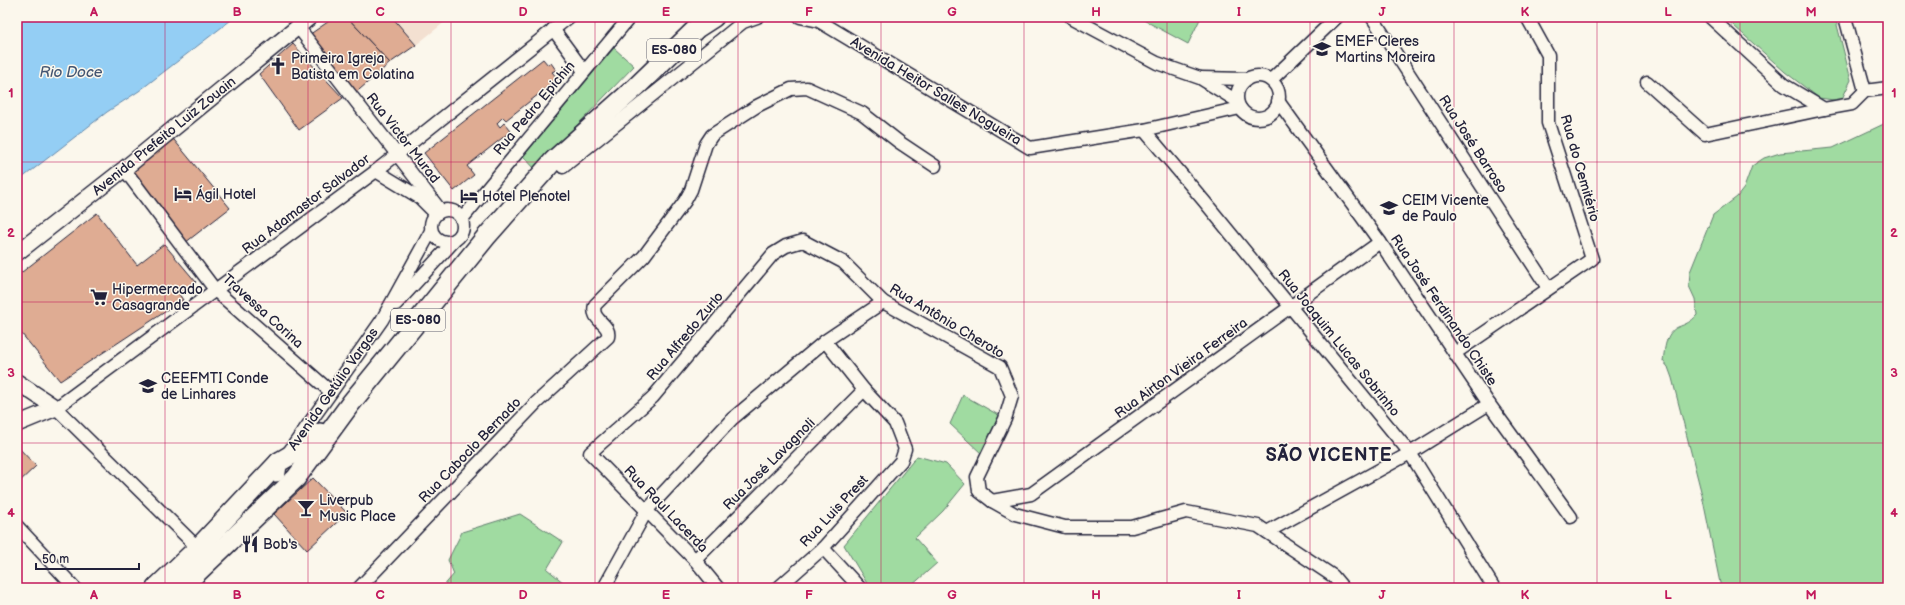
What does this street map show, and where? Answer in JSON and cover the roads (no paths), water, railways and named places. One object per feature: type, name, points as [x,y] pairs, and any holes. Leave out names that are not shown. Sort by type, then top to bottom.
[{"type":"main road","name":"ES-080","points":[[295,459],[351,403],[486,237],[554,160],[636,86],[697,28],[714,17]]},
{"type":"main road","name":"ES-080","points":[[486,237],[563,167],[636,86]]},
{"type":"main road","name":"ES-080","points":[[295,459],[351,403]]},
{"type":"main road","name":"Avenida Getúlio Vargas","points":[[156,588],[295,459]]},
{"type":"main road","name":"Avenida Getúlio Vargas","points":[[181,588],[295,459]]},
{"type":"street","name":"Avenida Prefeito Luiz Zouain","points":[[17,253],[124,170],[310,17]]},
{"type":"street","name":"Rua Adamastor Salvador","points":[[56,408],[216,291],[397,155],[568,17]]},
{"type":"street","name":"Rua Pedro Epichin","points":[[462,219],[630,17]]},
{"type":"street","points":[[563,167],[747,19],[757,17]]},
{"type":"street","name":"Avenida Heitor Salles Nogueira","points":[[800,17],[820,21],[1030,148],[1144,130],[1239,105]]},
{"type":"street","points":[[1071,17],[1157,62],[1200,78],[1239,105],[1250,116],[1261,117],[1271,112],[1278,101],[1278,90],[1271,80],[1257,76],[1246,80],[1200,78]]},
{"type":"street","points":[[1271,80],[1337,17]]},
{"type":"street","name":"Rua José Barroso","points":[[1372,17],[1548,288]]},
{"type":"street","name":"Rua do Cemitério","points":[[1527,17],[1548,55],[1548,123],[1592,259],[1548,288]]},
{"type":"street","points":[[1710,17],[1784,85],[1824,110]]},
{"type":"street","points":[[1845,17],[1865,91]]},
{"type":"street","name":"Rua Victor Murad","points":[[298,27],[397,155],[422,194],[438,212]]},
{"type":"street","points":[[553,29],[584,71]]},
{"type":"street","points":[[1239,105],[1238,89],[1246,80]]},
{"type":"street","points":[[1647,82],[1705,134],[1852,104],[1865,91],[1888,88]]},
{"type":"street","name":"Rua Caboclo Bernado","points":[[359,588],[536,403],[608,337],[609,332],[607,328],[596,318],[593,311],[595,305],[644,256],[685,201],[691,190],[706,144],[712,135],[757,106],[791,89],[807,88],[862,113],[898,142],[935,166]]},
{"type":"street","name":"Rua José Ferdinando Chiste","points":[[1278,101],[1380,242],[1489,404],[1571,517]]},
{"type":"street","name":"Rua Joaquim Lucas Sobrinho","points":[[1144,130],[1410,452],[1494,588]]},
{"type":"street","name":"Travessa Corina","points":[[124,170],[216,291],[331,392]]},
{"type":"street","name":"Rua Victor Murad","points":[[376,171],[422,194]]},
{"type":"street","points":[[446,210],[455,212],[462,219],[463,229],[461,234],[454,241],[443,242],[434,236],[431,231],[431,222],[438,212],[446,210]]},
{"type":"street","name":"Avenida Getúlio Vargas","points":[[295,459],[331,392],[382,320],[431,231]]},
{"type":"street","name":"Avenida Getúlio Vargas","points":[[382,320],[454,241]]},
{"type":"street","name":"Rua Antônio Cheroto","points":[[803,241],[843,262],[883,302],[1000,367],[1012,396],[1005,419],[977,477],[979,491],[992,501],[1014,514],[1065,527],[1132,527],[1186,512],[1258,526],[1333,576],[1343,588]]},
{"type":"street","name":"Rua Alfredo Zurlo","points":[[590,453],[653,397],[774,254],[786,246],[803,241]]},
{"type":"street","name":"Rua Airton Vieira Ferreira","points":[[992,501],[1031,494],[1380,242]]},
{"type":"street","points":[[1455,352],[1548,288]]},
{"type":"street","points":[[604,588],[647,510],[732,419],[825,341],[883,302]]},
{"type":"street","points":[[825,341],[864,390]]},
{"type":"street","points":[[17,382],[56,408],[198,548]]},
{"type":"street","name":"Rua Luis Prest","points":[[778,588],[823,548],[901,461],[905,449],[895,423],[864,390]]},
{"type":"street","name":"Rua José Lavagnoli","points":[[695,560],[864,390]]},
{"type":"street","points":[[1267,532],[1410,452],[1489,404]]},
{"type":"street","points":[[17,424],[56,408]]},
{"type":"street","name":"Rua Raul Lacerda","points":[[590,453],[695,560],[718,588]]},
{"type":"street","points":[[17,526],[75,588]]},
{"type":"street","points":[[823,548],[860,588]]},
{"type":"water","name":"Rio Doce","points":[[17,17],[235,17],[139,91],[107,112],[17,182]]},
{"type":"place","name":"EMEF Cleres Martins Moreira","points":[[1322,49]]},
{"type":"place","name":"Primeira Igreja Batista em Colatina","points":[[278,66]]},
{"type":"place","name":"Ágil Hotel","points":[[183,194]]},
{"type":"place","name":"Hotel Plenotel","points":[[469,196]]},
{"type":"place","name":"CEIM Vicente de Paulo","points":[[1389,208]]},
{"type":"place","name":"Hipermercado Casagrande","points":[[99,297]]},
{"type":"place","name":"CEEFMTI Conde de Linhares","points":[[148,386]]},
{"type":"place","name":"Liverpub Music Place","points":[[306,508]]},
{"type":"place","name":"Bob's","points":[[250,544]]},
{"type":"district","name":"SÃO VICENTE","points":[[1329,455]]}]
